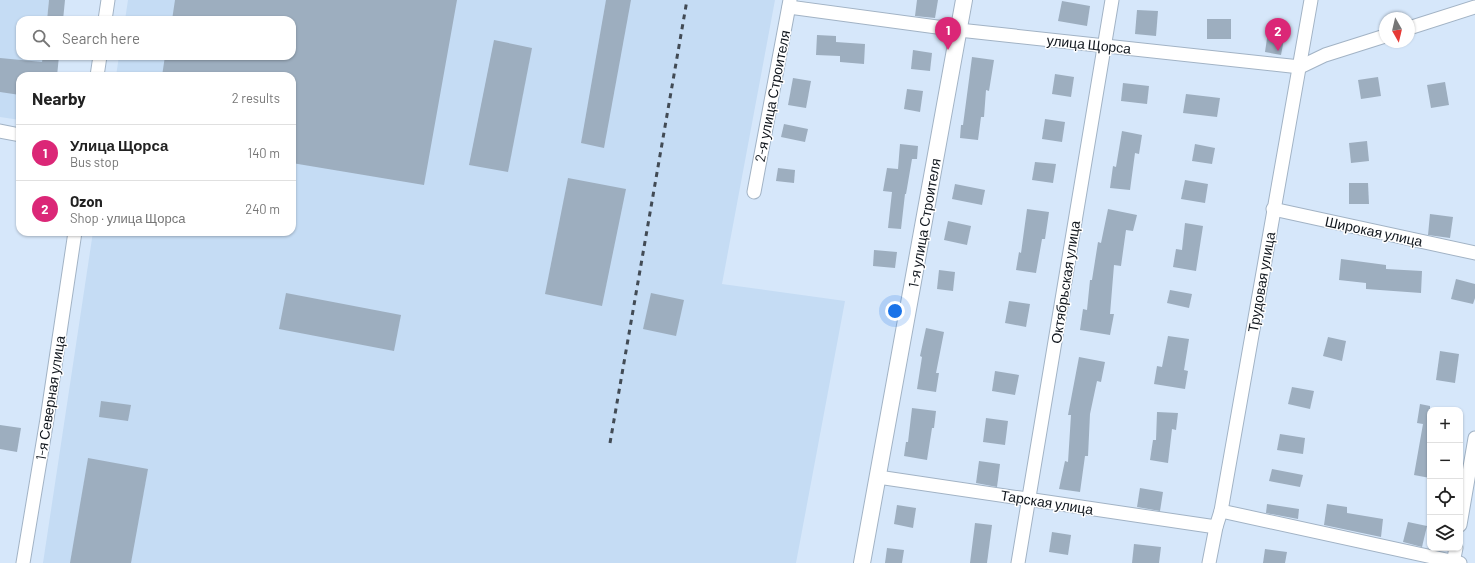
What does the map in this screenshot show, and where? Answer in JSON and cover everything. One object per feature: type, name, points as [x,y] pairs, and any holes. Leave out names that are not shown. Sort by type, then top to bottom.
[{"type":"street","points":[[106,16],[108,0]]},
{"type":"street","name":"1-я улица Строителя","points":[[862,563],[964,0]]},
{"type":"street","name":"Октябрьская улица","points":[[1018,563],[1112,0]]},
{"type":"street","name":"Трудовая улица","points":[[1209,563],[1216,527],[1221,511],[1311,0]]},
{"type":"street","name":"улица Щорса","points":[[790,3],[959,30],[1300,67]]},
{"type":"street","name":"2-я улица Строителя","points":[[754,192],[790,3]]},
{"type":"street","points":[[1415,26],[1475,7]]},
{"type":"street","points":[[1300,67],[1325,55],[1379,38]]},
{"type":"street","points":[[98,72],[100,60]]},
{"type":"street","points":[[0,131],[16,134]]},
{"type":"street","name":"Широкая улица","points":[[1273,209],[1475,253]]},
{"type":"street","name":"1-я Северная улица","points":[[23,563],[47,419],[74,236]]},
{"type":"street","points":[[1462,515],[1475,438]]},
{"type":"street","name":"Тарская улица","points":[[878,477],[1216,527]]},
{"type":"street","points":[[1221,511],[1456,562],[1456,551]]},
{"type":"shaded area","points":[[0,0],[49,0],[47,16],[16,16],[16,60],[43,60],[41,72],[16,72],[16,119],[0,117]]},
{"type":"shaded area","points":[[128,0],[775,0],[722,284],[845,301],[796,563],[43,563],[92,236],[296,236],[296,72],[117,72],[118,60],[296,60],[296,16],[126,16]]},
{"type":"building","points":[[49,0],[65,0],[63,16],[47,16]]},
{"type":"building","points":[[175,0],[457,0],[424,185],[296,164],[296,72],[163,72],[164,60],[296,60],[296,16],[173,16]]},
{"type":"building","points":[[606,0],[631,0],[604,148],[581,143]]},
{"type":"building","points":[[917,0],[938,0],[935,18],[915,16]]},
{"type":"building","points":[[1062,1],[1090,6],[1087,26],[1058,21]]},
{"type":"building","points":[[1137,10],[1158,11],[1156,36],[1135,34]]},
{"type":"building","points":[[1207,19],[1231,19],[1231,39],[1207,39]]},
{"type":"building","points":[[1269,25],[1286,28],[1281,55],[1265,52]]},
{"type":"building","points":[[817,35],[836,36],[836,42],[865,44],[864,64],[840,62],[840,56],[816,55]]},
{"type":"building","points":[[494,40],[532,48],[508,172],[469,165]]},
{"type":"building","points":[[913,50],[932,53],[930,71],[911,69]]},
{"type":"building","points":[[972,57],[994,60],[989,91],[986,90],[984,117],[981,117],[978,140],[960,138]]},
{"type":"building","points":[[0,58],[42,62],[42,60],[59,60],[57,72],[16,72],[16,94],[0,92]]},
{"type":"building","points":[[1055,74],[1074,77],[1071,97],[1052,94]]},
{"type":"building","points":[[1378,77],[1381,96],[1361,99],[1358,80]]},
{"type":"building","points":[[793,78],[811,81],[806,108],[788,105]]},
{"type":"building","points":[[1445,82],[1449,105],[1431,108],[1427,85]]},
{"type":"building","points":[[1123,83],[1149,86],[1147,104],[1121,101]]},
{"type":"building","points":[[907,89],[923,91],[920,112],[904,109]]},
{"type":"building","points":[[1186,94],[1220,98],[1217,117],[1183,113]]},
{"type":"building","points":[[1045,119],[1065,122],[1062,142],[1042,139]]},
{"type":"building","points":[[784,124],[808,129],[805,142],[781,137]]},
{"type":"building","points":[[1122,131],[1142,135],[1139,154],[1135,153],[1130,190],[1110,188],[1113,166],[1116,167]]},
{"type":"building","points":[[1367,141],[1369,161],[1351,163],[1349,143]]},
{"type":"building","points":[[900,144],[918,146],[917,159],[912,159],[905,194],[901,229],[888,228],[892,192],[883,191],[887,168],[898,169]]},
{"type":"building","points":[[1195,144],[1215,148],[1212,164],[1192,161]]},
{"type":"building","points":[[1035,162],[1056,164],[1053,183],[1032,180]]},
{"type":"building","points":[[778,168],[795,170],[794,183],[776,181]]},
{"type":"building","points":[[568,178],[626,189],[602,306],[545,294]]},
{"type":"building","points":[[1185,180],[1208,184],[1205,203],[1181,199]]},
{"type":"building","points":[[1349,183],[1368,183],[1369,204],[1349,204]]},
{"type":"building","points":[[955,184],[985,190],[982,205],[952,199]]},
{"type":"building","points":[[1027,209],[1049,212],[1045,239],[1042,239],[1036,273],[1016,270],[1019,252],[1021,253]]},
{"type":"building","points":[[1108,209],[1137,215],[1133,231],[1126,230],[1121,266],[1114,265],[1110,314],[1114,314],[1110,335],[1080,330],[1083,309],[1087,310],[1090,280],[1092,280],[1098,242],[1101,243]]},
{"type":"building","points":[[1430,214],[1453,217],[1450,238],[1428,235]]},
{"type":"building","points":[[948,221],[971,226],[967,245],[944,240]]},
{"type":"building","points":[[1185,223],[1203,226],[1196,271],[1173,267],[1176,249],[1182,250]]},
{"type":"building","points":[[874,250],[897,252],[895,268],[873,266]]},
{"type":"building","points":[[1341,259],[1386,265],[1386,269],[1422,271],[1421,293],[1366,289],[1366,283],[1339,280]]},
{"type":"building","points":[[939,270],[955,272],[953,291],[937,289]]},
{"type":"building","points":[[1456,279],[1475,284],[1475,298],[1473,304],[1451,299]]},
{"type":"building","points":[[1170,290],[1192,294],[1189,308],[1167,303]]},
{"type":"building","points":[[286,293],[401,315],[394,351],[279,329]]},
{"type":"building","points":[[651,293],[684,300],[676,336],[643,329]]},
{"type":"building","points":[[1009,301],[1030,304],[1026,327],[1005,323]]},
{"type":"building","points":[[926,328],[944,332],[936,373],[939,373],[936,392],[917,389],[922,357],[920,356]]},
{"type":"building","points":[[1168,336],[1189,339],[1184,370],[1188,371],[1185,389],[1154,384],[1157,366],[1162,367]]},
{"type":"building","points":[[1328,337],[1346,341],[1342,361],[1323,356]]},
{"type":"building","points":[[1440,351],[1459,354],[1455,383],[1436,380]]},
{"type":"building","points":[[1079,357],[1105,362],[1101,382],[1097,381],[1090,414],[1088,456],[1085,456],[1080,492],[1059,489],[1065,461],[1068,462],[1071,415],[1068,415]]},
{"type":"building","points":[[995,371],[1019,375],[1015,395],[992,391]]},
{"type":"building","points":[[1292,387],[1314,391],[1310,409],[1288,404]]},
{"type":"building","points":[[101,401],[131,405],[128,421],[99,417]]},
{"type":"building","points":[[1420,404],[1430,406],[1427,407],[1427,477],[1414,475],[1423,424],[1417,423]]},
{"type":"building","points":[[912,408],[936,411],[927,460],[904,456],[906,442],[908,442]]},
{"type":"building","points":[[1157,412],[1178,413],[1176,430],[1172,429],[1168,463],[1150,460],[1153,440],[1156,440]]},
{"type":"building","points":[[986,418],[1008,421],[1005,445],[983,442]]},
{"type":"building","points":[[0,425],[21,428],[17,452],[0,449]]},
{"type":"building","points":[[1280,434],[1305,438],[1303,454],[1277,450]]},
{"type":"building","points":[[88,458],[148,469],[131,563],[70,563]]},
{"type":"building","points":[[979,461],[1000,464],[997,487],[976,483]]},
{"type":"building","points":[[1272,469],[1303,475],[1300,487],[1269,481]]},
{"type":"building","points":[[1140,488],[1163,492],[1160,511],[1137,507]]},
{"type":"building","points":[[1267,504],[1299,509],[1298,519],[1266,513]]},
{"type":"building","points":[[1327,504],[1347,507],[1347,513],[1383,519],[1381,537],[1324,525]]},
{"type":"building","points":[[897,505],[916,508],[913,528],[894,524]]},
{"type":"building","points":[[1408,522],[1427,526],[1422,547],[1403,542]]},
{"type":"building","points":[[975,523],[992,525],[987,563],[970,563]]},
{"type":"building","points":[[1052,532],[1071,535],[1068,555],[1049,552]]},
{"type":"building","points":[[1134,544],[1161,547],[1159,563],[1132,563]]},
{"type":"building","points":[[887,548],[904,550],[902,563],[885,563]]},
{"type":"building","points":[[1265,549],[1287,552],[1285,563],[1263,563]]},
{"type":"railway","points":[[610,443],[687,0]]},
{"type":"place","name":"Улица Щорса","points":[[948,50]]},
{"type":"place","name":"Ozon","points":[[1278,51]]}]
